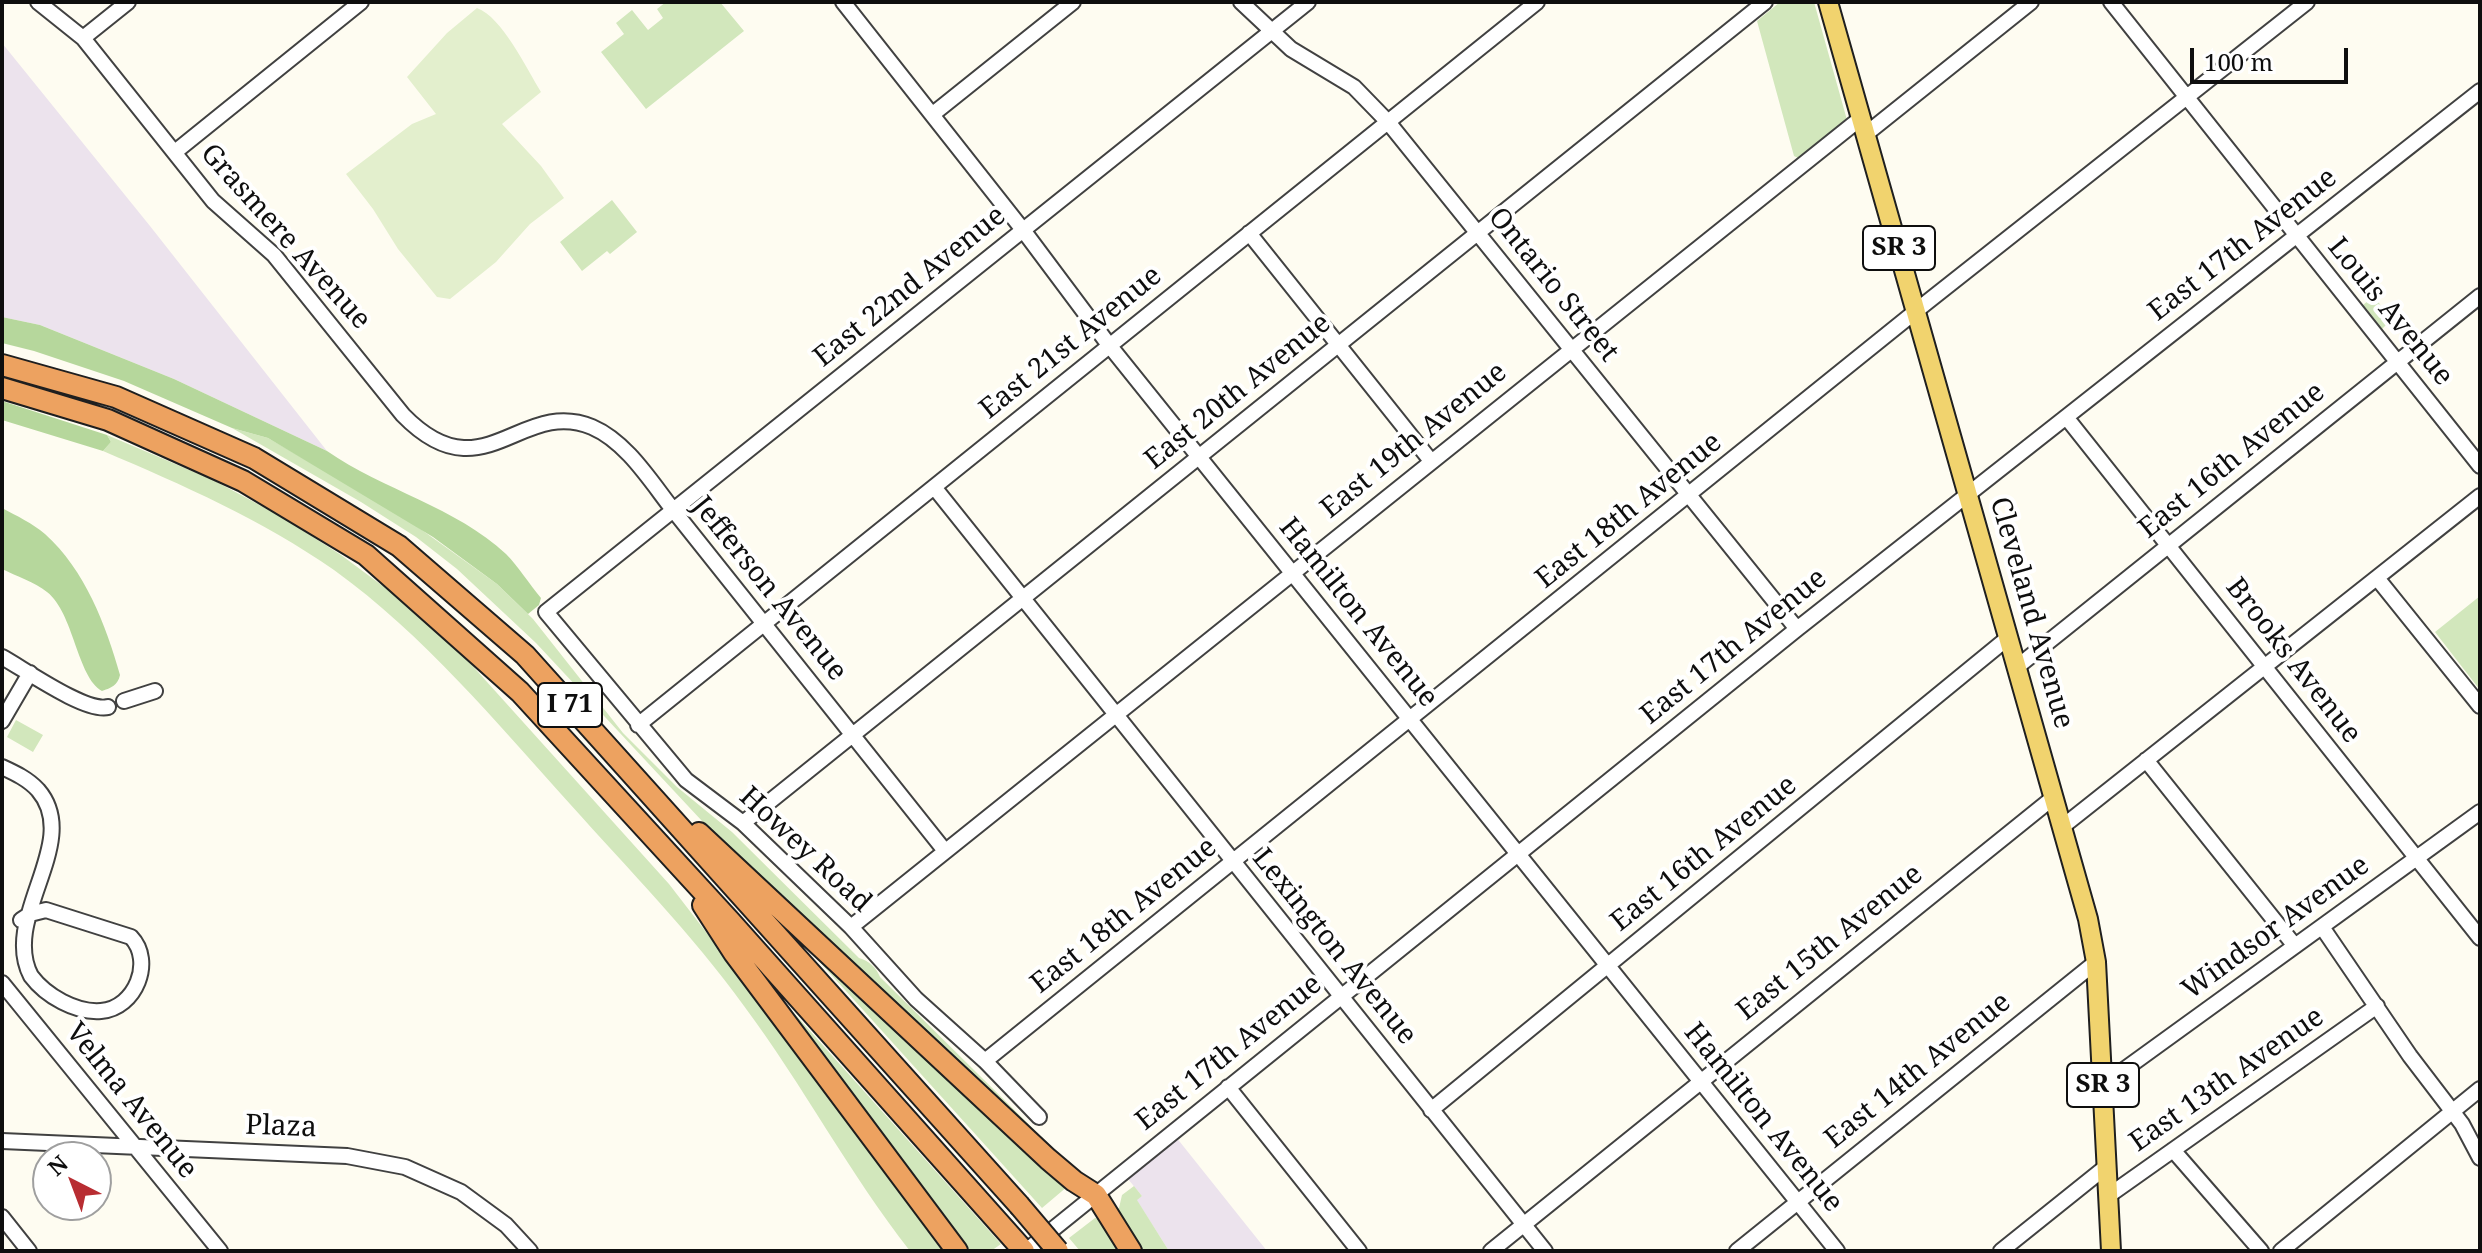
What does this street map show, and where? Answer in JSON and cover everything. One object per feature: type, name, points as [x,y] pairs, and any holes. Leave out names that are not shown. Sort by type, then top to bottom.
[{"type":"highway","name":"I 71","points":[[2,365],[116,397],[240,452],[399,546],[525,655],[1058,1251]]},
{"type":"highway","name":"I 71","points":[[2,388],[108,420],[243,481],[366,555],[520,692],[1025,1251]]},
{"type":"highway","points":[[628,770],[748,875],[1048,1159],[1096,1195],[1131,1251]]},
{"type":"highway","points":[[682,871],[734,953],[952,1246]]},
{"type":"main road","name":"Cleveland Avenue","points":[[1828,2],[2088,919],[2096,962],[2111,1251]]},
{"type":"street","name":"Grasmere Avenue","points":[[38,2],[83,38],[213,201],[274,255],[403,415],[424,434],[449,446],[468,449],[484,448],[519,434]]},
{"type":"street","points":[[83,38],[128,2]]},
{"type":"street","points":[[175,152],[361,2]]},
{"type":"street","name":"Hamilton Avenue","points":[[844,2],[1109,345],[1837,1251]]},
{"type":"street","points":[[933,114],[1073,2]]},
{"type":"street","name":"Ontario Street","points":[[1241,2],[1291,49],[1354,87],[1388,122],[1797,629]]},
{"type":"street","name":"East 22nd Avenue","points":[[546,612],[1308,2]]},
{"type":"street","name":"East 21st Avenue","points":[[638,725],[1537,2]]},
{"type":"street","name":"East 20th Avenue","points":[[743,823],[1765,2]]},
{"type":"street","name":"East 19th Avenue","points":[[851,927],[1571,350],[2031,2]]},
{"type":"street","name":"Louis Avenue","points":[[2111,2],[2480,466]]},
{"type":"street","name":"East 18th Avenue","points":[[985,1061],[2307,2]]},
{"type":"street","name":"East 17th Avenue","points":[[1025,1251],[1797,629],[2480,91]]},
{"type":"street","points":[[1249,233],[1431,461]]},
{"type":"street","name":"East 16th Avenue","points":[[2017,667],[2480,296]]},
{"type":"street","name":"Brooks Avenue","points":[[2066,417],[2480,938]]},
{"type":"street","name":"Jefferson Avenue","points":[[519,434],[556,423],[572,422],[610,437],[632,459],[945,851]]},
{"type":"street","name":"Lexington Avenue","points":[[934,487],[1545,1251]]},
{"type":"street","points":[[2062,827],[2480,496]]},
{"type":"street","points":[[2377,578],[2480,706]]},
{"type":"street","name":"Howey Road","points":[[546,612],[686,780],[743,823],[851,927],[916,999],[985,1061],[1039,1117]]},
{"type":"street","name":"East 16th Avenue","points":[[1431,1110],[2009,637]]},
{"type":"street","points":[[2,657],[84,704],[100,709],[108,707]]},
{"type":"street","points":[[2,721],[30,673]]},
{"type":"street","points":[[124,701],[155,691]]},
{"type":"street","points":[[2146,760],[2295,946]]},
{"type":"street","points":[[2,767],[25,779],[38,791],[50,815],[50,830],[31,888],[21,920],[18,932],[20,951],[30,975],[39,986],[70,1005],[102,1011],[121,1002],[142,972],[143,959],[139,945],[131,937],[46,910],[21,920]]},
{"type":"street","name":"East 15th Avenue","points":[[1491,1251],[2054,797]]},
{"type":"street","name":"Windsor Avenue","points":[[2103,1085],[2480,812]]},
{"type":"street","points":[[31,888],[46,910]]},
{"type":"street","points":[[2322,927],[2410,1056],[2453,1111],[2480,1158]]},
{"type":"street","name":"East 14th Avenue","points":[[1737,1251],[2096,962]]},
{"type":"street","name":"Velma Avenue","points":[[2,983],[220,1251]]},
{"type":"street","name":"East 13th Avenue","points":[[2108,1196],[2377,1006]]},
{"type":"street","points":[[1228,1087],[1359,1251]]},
{"type":"street","points":[[2281,1251],[2480,1089]]},
{"type":"street","name":"Plaza","points":[[2,1141],[347,1156],[405,1167],[461,1192],[506,1225],[530,1251]]},
{"type":"street","points":[[2173,1150],[2261,1251]]},
{"type":"street","name":"East 13th Avenue","points":[[2001,1251],[2107,1166]]},
{"type":"street","points":[[2,1217],[29,1251]]},
{"type":"shaded area","points":[[2,43],[327,451],[174,379],[40,325],[2,317]]},
{"type":"shaded area","points":[[1172,1132],[1267,1251],[1169,1251],[1136,1199],[1142,1196],[1123,1173]]},
{"type":"green space","points":[[666,2],[720,2],[744,31],[646,109],[601,52],[624,34],[616,23],[632,10],[648,30],[663,18],[657,9]]},
{"type":"green space","points":[[1780,2],[1814,2],[1847,120],[1798,158],[1794,156],[1757,21]]},
{"type":"green space","points":[[477,8],[505,32],[541,92],[502,124],[541,166],[564,198],[530,224],[496,262],[450,299],[437,297],[398,249],[346,174],[412,124],[436,114],[407,77],[447,33]]},
{"type":"green space","points":[[612,200],[637,232],[582,271],[560,242]]},
{"type":"green space","points":[[2374,296],[2391,320],[2382,329],[2363,305]]},
{"type":"green space","points":[[2,317],[40,325],[174,379],[327,451],[442,511],[506,554],[541,598],[539,605],[528,614],[497,584],[433,537],[268,438],[232,428],[124,381],[2,343]]},
{"type":"green space","points":[[2,401],[107,435],[111,442],[103,451],[2,420]]},
{"type":"green space","points":[[232,428],[268,438],[401,515],[497,584],[533,619],[623,733],[677,787],[732,832],[859,958],[872,965],[880,977],[1078,1173],[1068,1168],[702,821],[536,643],[457,569],[416,537],[361,502]]},
{"type":"green space","points":[[107,435],[213,480],[282,517],[341,555],[407,604],[460,652],[669,884],[952,1251],[910,1251],[766,1036],[724,979],[660,903],[429,651],[367,595],[307,552],[222,504],[103,451],[111,442]]},
{"type":"green space","points":[[2,508],[45,534],[83,581],[101,618],[120,675],[111,687],[102,691],[94,684],[63,614],[47,592],[2,569]]},
{"type":"green space","points":[[2480,596],[2480,690],[2435,632]]},
{"type":"green space","points":[[16,720],[43,735],[33,752],[7,737]]},
{"type":"green space","points":[[761,897],[1068,1186],[1042,1208]]},
{"type":"green space","points":[[759,974],[1001,1244],[991,1251],[966,1251]]},
{"type":"green space","points":[[1134,1186],[1142,1196],[1137,1200],[1169,1251],[1142,1251],[1116,1209],[1122,1195]]},
{"type":"green space","points":[[1095,1218],[1099,1219],[1120,1251],[1080,1251],[1069,1238]]}]
